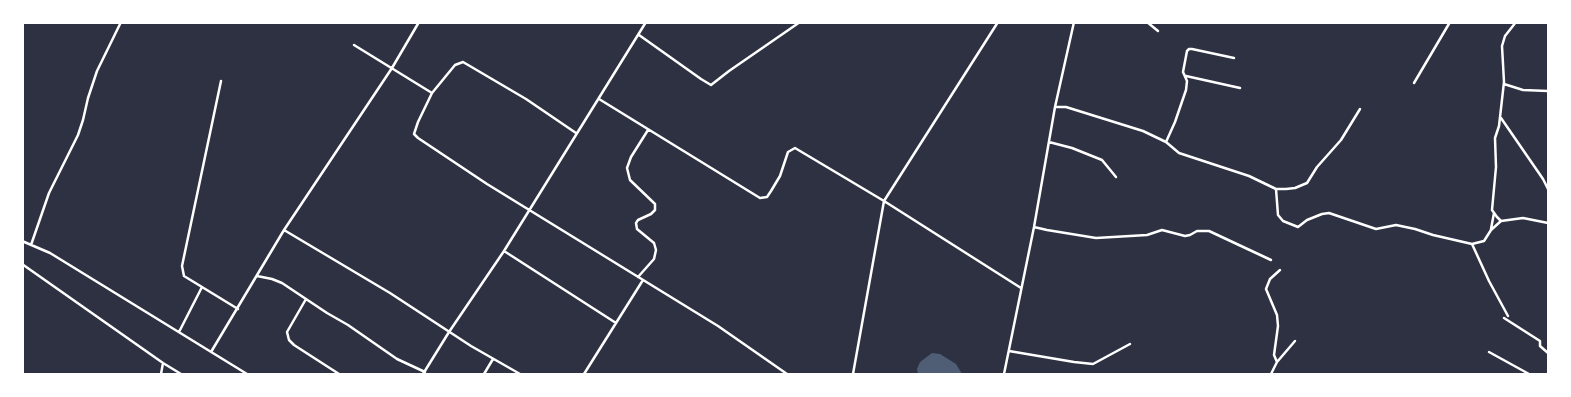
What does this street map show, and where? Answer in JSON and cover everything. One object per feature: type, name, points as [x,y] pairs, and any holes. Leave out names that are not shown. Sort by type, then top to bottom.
[{"type":"street","points":[[31,246],[49,193],[84,120],[88,98],[97,70],[121,22]]},
{"type":"street","points":[[211,352],[238,310],[284,230],[392,68],[419,22]]},
{"type":"street","points":[[257,276],[282,283],[397,359],[424,373],[504,251],[576,132],[599,99],[646,22]]},
{"type":"street","points":[[639,35],[701,80],[711,85],[800,22]]},
{"type":"street","points":[[853,374],[884,202],[998,22]]},
{"type":"street","points":[[1004,374],[1034,227],[1048,142],[1074,22]]},
{"type":"street","points":[[1147,22],[1158,31]]},
{"type":"street","points":[[1414,83],[1450,22]]},
{"type":"street","points":[[1501,221],[1492,210],[1492,197],[1496,167],[1495,138],[1504,84],[1502,41],[1516,22]]},
{"type":"street","points":[[354,46],[432,93]]},
{"type":"street","points":[[1166,142],[1186,90],[1186,76],[1183,72],[1187,51],[1189,49],[1234,58]]},
{"type":"street","points":[[576,132],[526,98],[463,62],[455,65],[432,93],[414,134],[529,210],[718,326],[787,374]]},
{"type":"street","points":[[1186,76],[1240,88]]},
{"type":"street","points":[[221,81],[182,266],[184,276],[238,310]]},
{"type":"street","points":[[1504,84],[1523,90],[1548,91]]},
{"type":"street","points":[[599,99],[760,198],[767,197],[780,176],[788,152],[795,148],[1021,288]]},
{"type":"street","points":[[1055,107],[1066,107],[1143,131],[1166,142],[1179,153],[1249,176],[1276,189],[1295,188],[1307,183],[1317,167],[1341,140],[1360,109]]},
{"type":"street","points":[[1500,117],[1548,189]]},
{"type":"street","points":[[638,277],[654,259],[656,250],[654,243],[637,229],[636,223],[655,210],[655,204],[630,180],[627,168],[631,157],[648,130]]},
{"type":"street","points":[[1048,142],[1072,148],[1102,160],[1116,177]]},
{"type":"street","points":[[1276,189],[1278,215],[1283,221],[1298,227],[1307,220],[1329,213],[1376,228],[1396,226],[1416,229],[1472,244],[1484,241],[1501,221],[1523,218],[1548,223]]},
{"type":"street","points":[[1491,231],[1494,214]]},
{"type":"street","points":[[1034,227],[1101,238],[1147,235],[1162,230],[1185,236],[1197,231],[1209,231],[1271,260]]},
{"type":"street","points":[[284,230],[520,374]]},
{"type":"street","points":[[22,241],[50,253],[247,374]]},
{"type":"street","points":[[1472,244],[1508,316]]},
{"type":"street","points":[[504,251],[616,323]]},
{"type":"street","points":[[22,264],[163,364],[181,374]]},
{"type":"street","points":[[1277,362],[1274,355],[1278,326],[1277,314],[1266,289],[1270,279],[1280,270]]},
{"type":"street","points":[[584,374],[643,280]]},
{"type":"street","points":[[179,332],[202,286]]},
{"type":"street","points":[[306,299],[287,332],[289,340],[339,374]]},
{"type":"street","points":[[1504,318],[1540,341],[1540,346],[1548,353]]},
{"type":"street","points":[[1271,374],[1277,362],[1295,341]]},
{"type":"street","points":[[1009,351],[1093,364],[1130,344]]},
{"type":"street","points":[[1489,352],[1529,374]]},
{"type":"street","points":[[484,374],[493,359]]},
{"type":"street","points":[[161,374],[163,364]]},
{"type":"water","points":[[932,353],[940,354],[956,364],[962,374],[918,374],[917,369],[920,362]]}]
